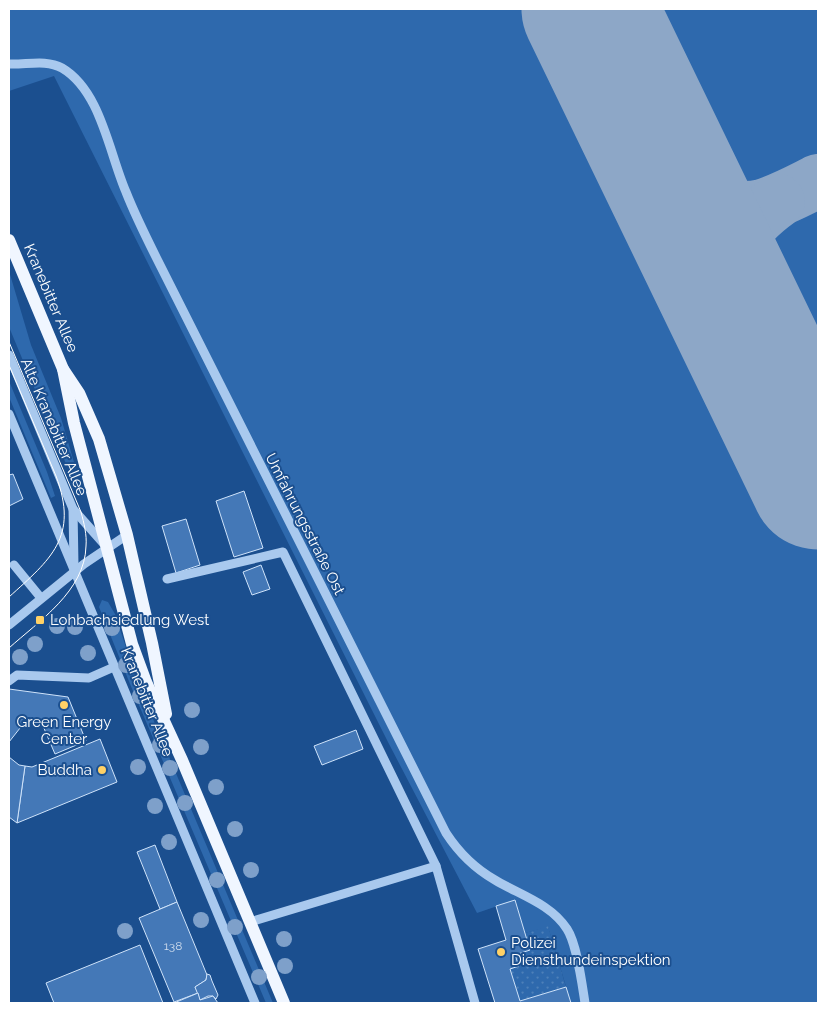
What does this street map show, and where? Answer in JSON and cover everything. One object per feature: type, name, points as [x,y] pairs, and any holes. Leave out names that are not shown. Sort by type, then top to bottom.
[{"type":"main road","name":"Kranebitter Allee","points":[[9,240],[63,369],[74,423],[132,644],[146,682],[170,732],[284,1003]]},
{"type":"main road","name":"Kranebitter Allee","points":[[63,369],[79,392],[99,439],[127,535],[170,732]]},
{"type":"street","name":"Umfahrungsstraße Ost","points":[[9,64],[48,63],[56,66],[70,74],[92,101],[126,192],[157,259],[446,833],[460,853],[477,868],[496,881],[545,907],[568,930],[572,940],[585,1003]]},
{"type":"street","name":"Alte Kranebitter Allee","points":[[9,355],[74,509]]},
{"type":"street","name":"Kranebitter Allee","points":[[9,414],[255,1003]]},
{"type":"street","points":[[74,509],[108,547]]},
{"type":"street","points":[[74,509],[74,571]]},
{"type":"street","points":[[9,625],[74,571],[127,535]]},
{"type":"street","points":[[167,579],[284,552],[436,866],[475,1003]]},
{"type":"street","points":[[14,565],[41,598]]},
{"type":"street","points":[[9,680],[17,675],[89,678],[114,667]]},
{"type":"street","points":[[250,922],[436,866]]},
{"type":"shaded area","points":[[9,9],[818,9],[818,1003],[571,1003],[548,927],[525,933],[515,900],[477,913],[389,744],[54,76],[9,91]]},
{"type":"shaded area","points":[[9,271],[31,345],[61,418],[76,469],[69,471],[9,327]]},
{"type":"shaded area","points":[[9,381],[47,472],[55,496],[51,498],[9,397]]},
{"type":"shaded area","points":[[102,600],[108,602],[115,614],[137,681],[273,1003],[266,1003],[130,684],[99,607]]},
{"type":"shaded area","points":[[548,926],[566,987],[520,1001],[510,969],[519,966],[515,955],[530,950],[525,933]]},
{"type":"building","points":[[13,474],[23,499],[9,506],[9,475]]},
{"type":"building","points":[[244,491],[263,548],[234,557],[216,501]]},
{"type":"building","points":[[186,519],[200,565],[176,573],[162,526]]},
{"type":"building","points":[[261,565],[270,589],[252,595],[243,572]]},
{"type":"building","points":[[9,689],[68,697],[86,741],[55,754],[43,726],[24,723],[9,742]]},
{"type":"building","points":[[356,730],[363,749],[322,765],[314,746]]},
{"type":"building","points":[[100,739],[117,782],[17,823],[25,766],[32,767]]},
{"type":"building","points":[[9,757],[19,765],[25,766],[17,823],[9,817]]},
{"type":"building","points":[[155,845],[177,902],[160,909],[137,852]]},
{"type":"building","name":"Polizei Diensthundeinspektion","points":[[515,900],[530,950],[515,955],[519,966],[510,969],[520,1001],[566,987],[571,1003],[495,1003],[478,949],[506,940],[496,906]]},
{"type":"building","points":[[177,902],[207,975],[206,980],[195,987],[198,993],[174,1002],[139,918]]},
{"type":"building","points":[[140,945],[163,1003],[54,1003],[46,983]]},
{"type":"building","points":[[207,974],[210,975],[218,995],[216,999],[213,996],[208,996],[200,1000],[195,987],[206,980]]},
{"type":"building","points":[[198,993],[200,1000],[213,996],[218,1003],[174,1003]]},
{"type":"taxiway","points":[[662,157],[677,179],[691,191],[709,201],[731,207],[752,208],[762,206],[784,198],[818,181]]},
{"type":"taxiway","points":[[742,325],[733,287],[734,255],[740,241],[749,228],[761,214],[778,201]]},
{"type":"runway","points":[[589,9],[818,482]]},
{"type":"tram line","points":[[9,342],[81,512],[86,542],[84,562],[78,577],[69,591],[46,616],[9,648]]},
{"type":"tram line","points":[[9,365],[56,476],[62,497],[64,515],[62,531],[57,545],[37,571],[9,597]]},
{"type":"place","name":"Lohbachsiedlung West","points":[[40,620]]},
{"type":"place","name":"Green Energy Center","points":[[64,705]]},
{"type":"place","name":"Buddha","points":[[102,770]]},
{"type":"place","name":"Polizei Diensthundeinspektion","points":[[501,952]]}]
